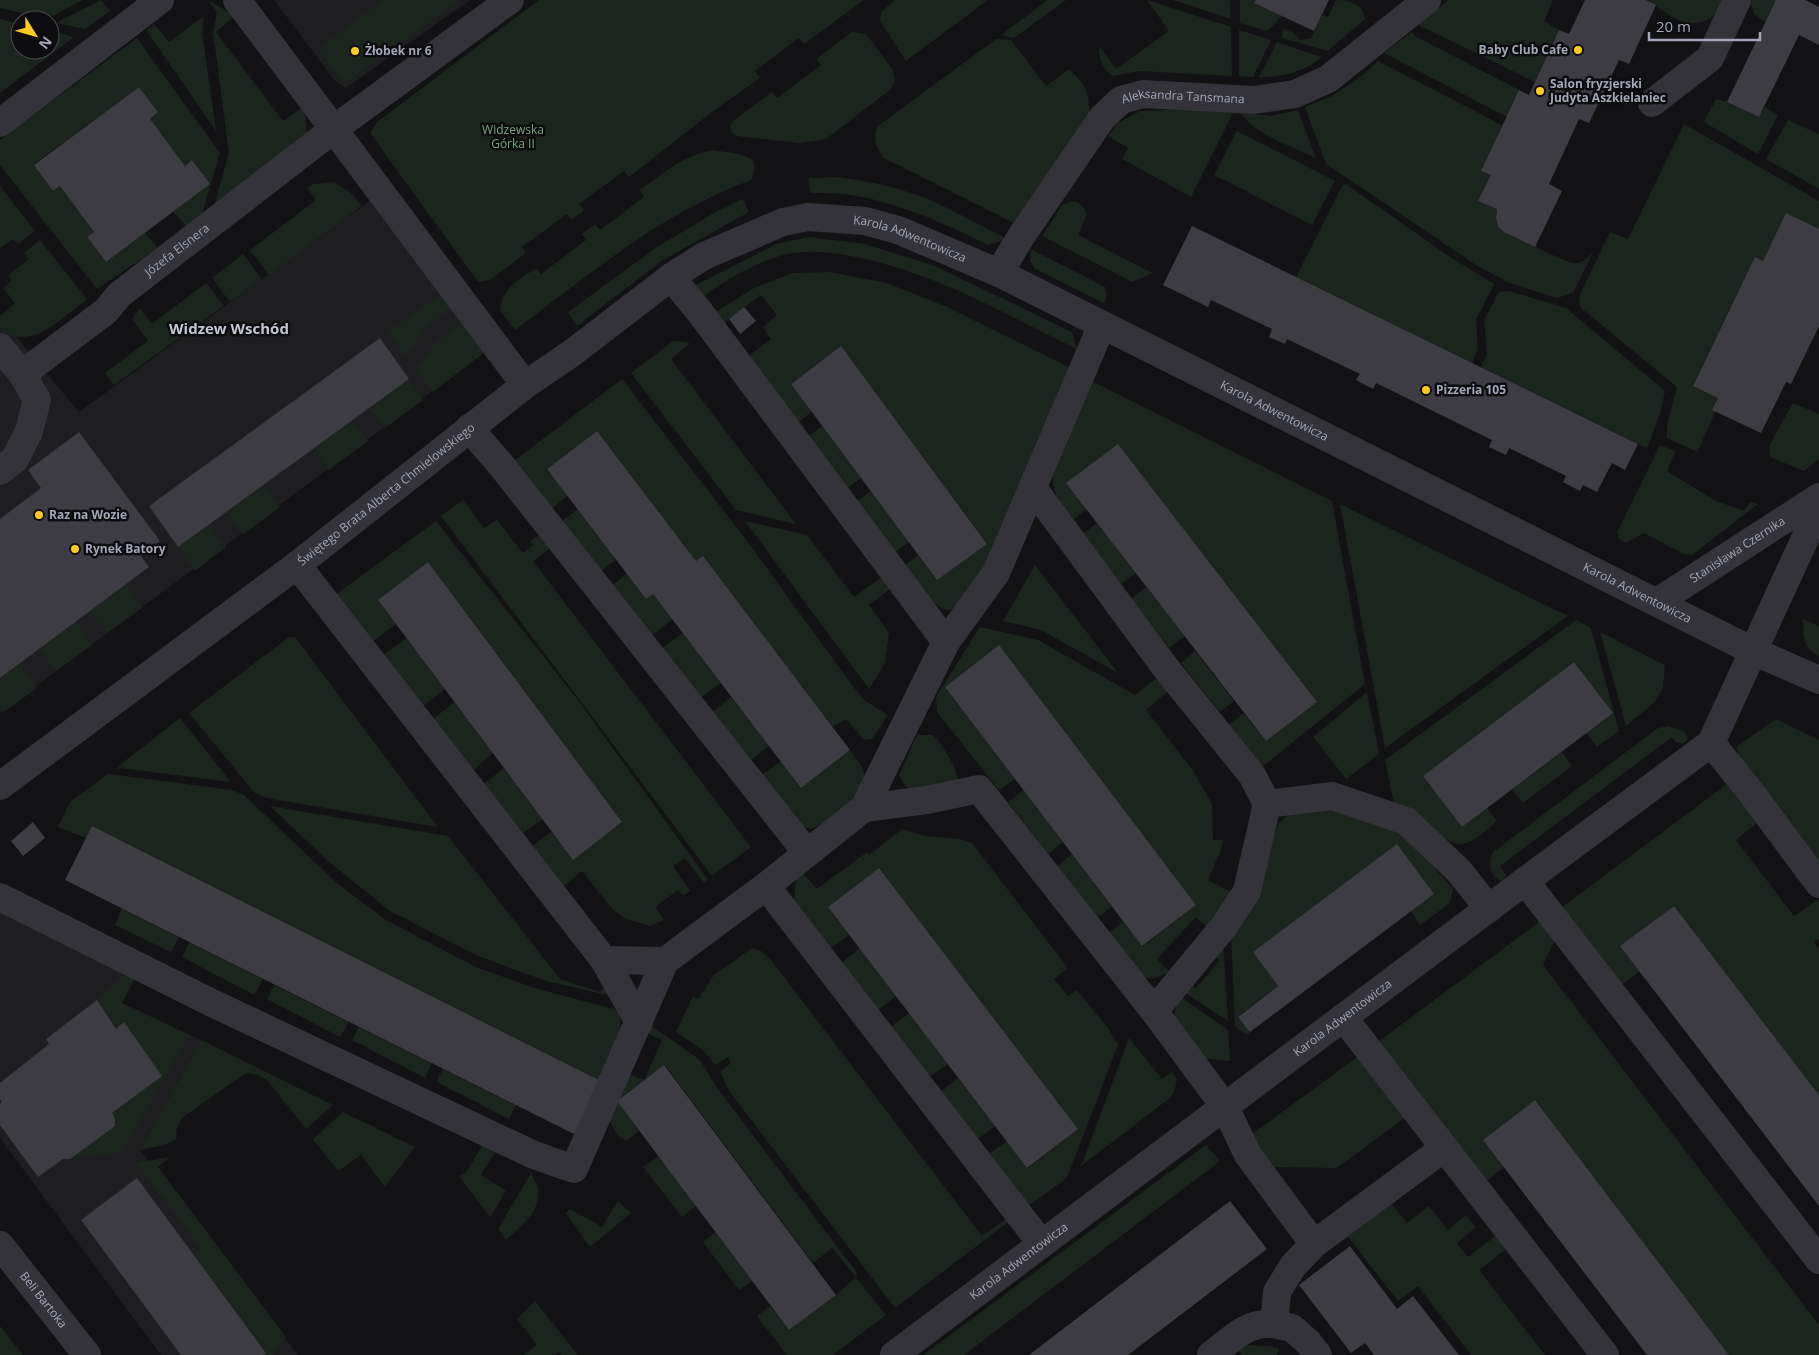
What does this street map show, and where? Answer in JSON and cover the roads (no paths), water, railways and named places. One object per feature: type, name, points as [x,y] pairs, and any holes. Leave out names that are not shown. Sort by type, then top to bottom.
[{"type":"street","points":[[0,123],[160,0]]},
{"type":"street","points":[[237,0],[525,385]]},
{"type":"street","name":"Józefa Elsnera","points":[[22,374],[106,311],[119,295],[334,129],[510,0]]},
{"type":"street","name":"Aleksandra Tansmana","points":[[999,273],[1022,235],[1102,118],[1121,100],[1144,94],[1254,100],[1295,94],[1328,79],[1426,0]]},
{"type":"street","points":[[1652,103],[1710,58],[1737,0]]},
{"type":"street","name":"Karola Adwentowicza","points":[[783,222],[808,217],[865,221],[898,230],[999,273],[1754,651],[1819,680]]},
{"type":"street","name":"Świętego Brata Alberta Chmielowskiego","points":[[0,786],[296,565],[469,428],[671,277],[704,256],[783,222]]},
{"type":"street","points":[[671,277],[699,311],[946,642]]},
{"type":"street","points":[[0,898],[220,1007],[534,1155],[574,1169],[666,961],[766,886],[864,808],[946,642],[996,573],[1102,325]]},
{"type":"street","points":[[0,347],[22,374],[37,400],[29,431],[15,459],[0,471]]},
{"type":"street","points":[[469,428],[501,465],[807,853]]},
{"type":"street","points":[[1033,488],[1165,667],[1252,775],[1267,804],[1247,891],[1225,925],[1154,1011]]},
{"type":"street","name":"Stanisława Czernika","points":[[1657,602],[1819,496]]},
{"type":"street","points":[[1754,651],[1819,508]]},
{"type":"street","points":[[296,565],[604,960],[639,1022]]},
{"type":"street","name":"Karola Adwentowicza","points":[[894,1355],[1041,1243],[1711,743],[1754,651]]},
{"type":"street","points":[[1711,743],[1819,884]]},
{"type":"street","points":[[864,808],[927,800],[979,789],[1154,1011],[1224,1107],[1248,1155],[1314,1244]]},
{"type":"street","points":[[1267,804],[1332,796],[1406,820],[1459,871],[1489,909]]},
{"type":"street","points":[[1525,881],[1819,1260]]},
{"type":"street","points":[[766,886],[1041,1243]]},
{"type":"street","points":[[604,960],[666,961]]},
{"type":"street","points":[[1344,1017],[1605,1355]]},
{"type":"street","points":[[1274,1324],[1277,1292],[1293,1266],[1314,1244],[1444,1148]]},
{"type":"street","name":"Beli Bartoka","points":[[0,1245],[86,1355]]},
{"type":"street","points":[[1211,1355],[1248,1327],[1262,1323],[1292,1328],[1308,1342],[1318,1355]]},
{"type":"place","name":"Baby Club Cafe","points":[[1578,50]]},
{"type":"place","name":"Żłobek nr 6","points":[[355,51]]},
{"type":"place","name":"Salon fryzjerski Judyta Aszkielaniec","points":[[1540,91]]},
{"type":"place","name":"Pizzeria 105","points":[[1426,390]]},
{"type":"place","name":"Raz na Wozie","points":[[39,515]]},
{"type":"place","name":"Rynek Batory","points":[[75,549]]},
{"type":"district","name":"Widzew Wschód","points":[[229,329]]},
{"type":"park label","name":"Widzewska Górka II","points":[[513,137]]}]
